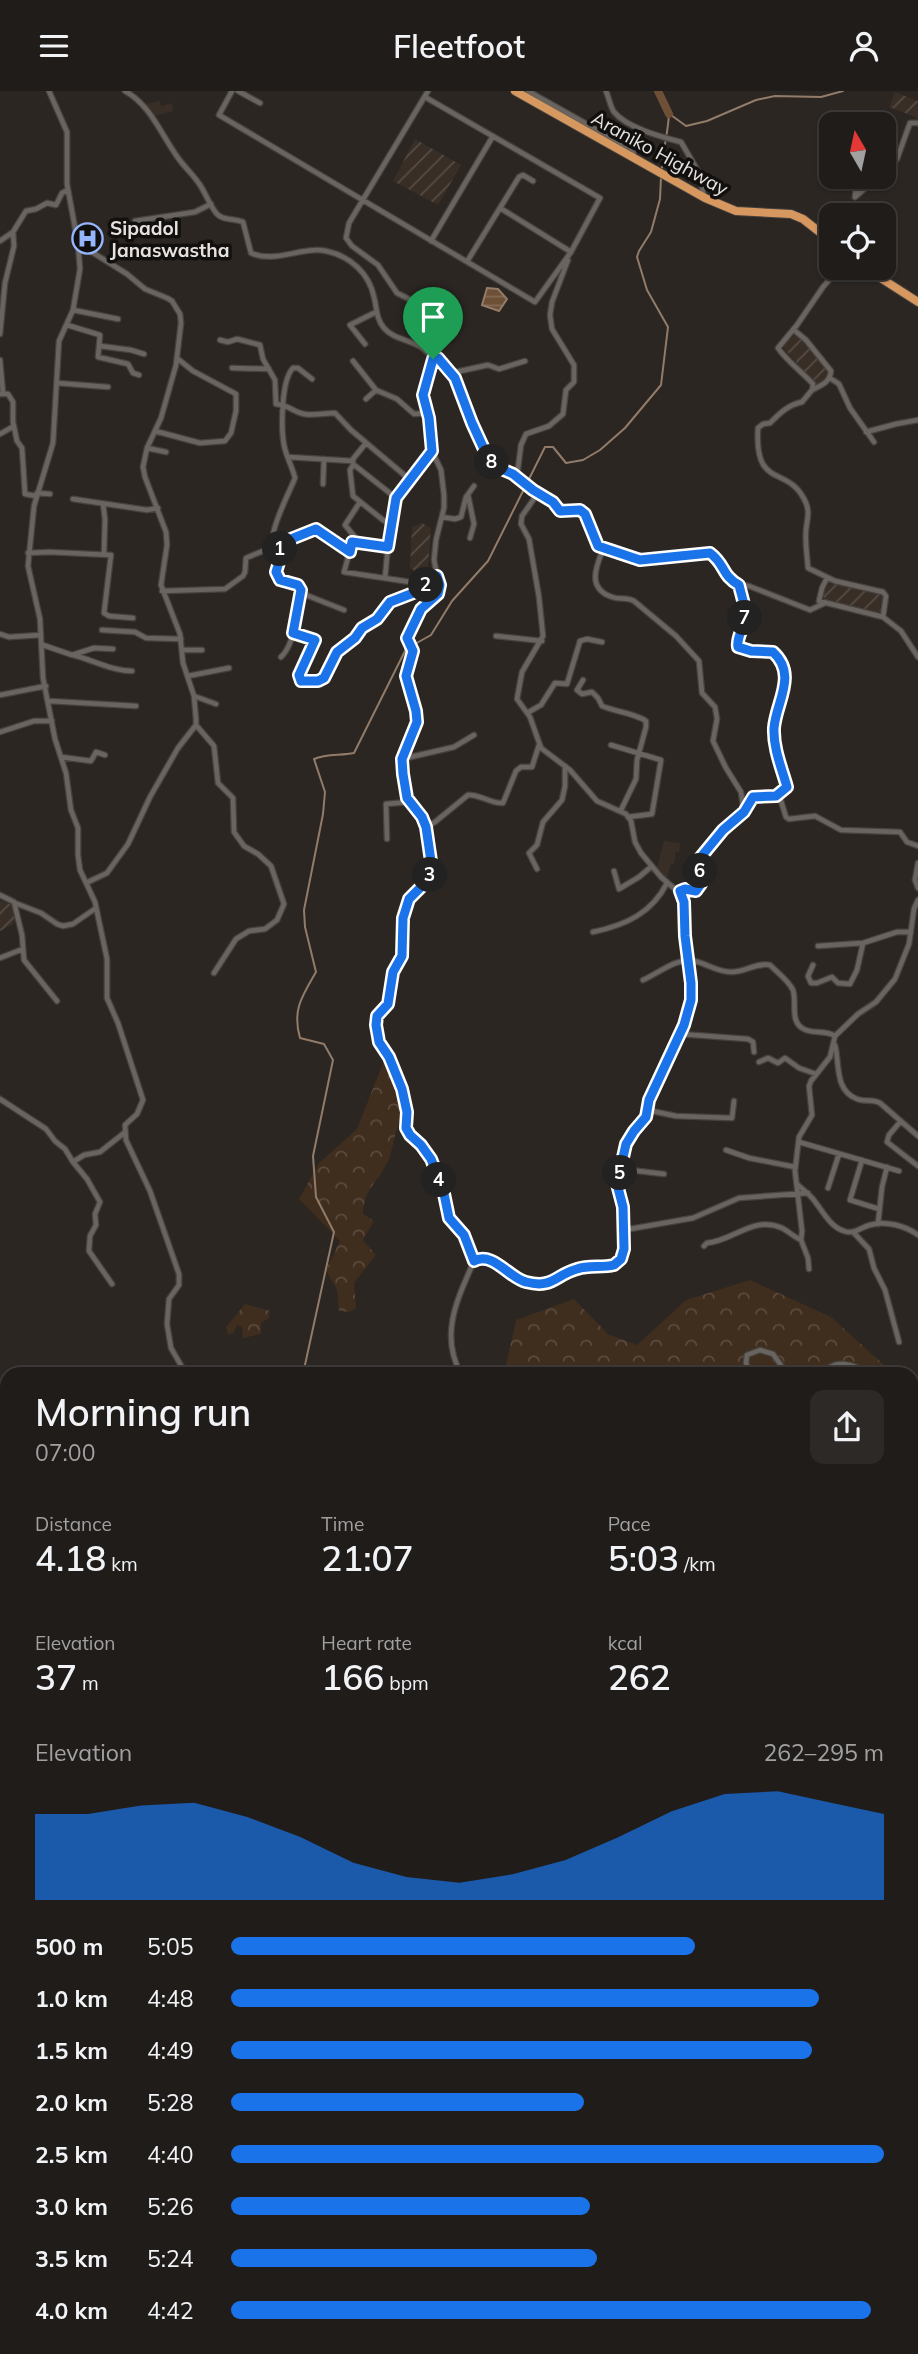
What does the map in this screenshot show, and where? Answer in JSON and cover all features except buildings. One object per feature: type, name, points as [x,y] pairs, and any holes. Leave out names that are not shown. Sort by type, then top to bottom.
[{"type":"highway","name":"Araniko Highway","points":[[515,91],[705,198],[736,211],[792,214],[819,232]]},
{"type":"highway","points":[[884,280],[918,302]]},
{"type":"street","points":[[49,91],[68,132],[68,190],[80,269],[73,310],[59,341],[53,443],[37,495],[28,566],[38,608],[43,645],[42,667],[52,721],[66,773],[71,810],[78,828],[80,870],[93,896],[108,967],[107,998],[143,1100],[137,1114],[125,1125],[124,1133],[150,1191],[179,1274],[179,1285],[168,1303],[167,1324],[171,1348],[182,1367]]},
{"type":"street","points":[[125,91],[135,97],[154,118],[175,154],[200,183],[219,216],[243,222],[249,250],[255,255],[274,256],[320,250],[345,257],[366,278],[373,293],[376,312],[385,330],[397,338],[421,347],[451,373],[458,384],[486,455],[497,467],[517,476],[553,502],[560,511],[580,510],[585,514],[601,552],[594,574],[602,590],[609,597],[635,601],[676,636],[699,661],[702,693],[715,707],[717,719],[713,741],[741,792],[744,812]]},
{"type":"street","points":[[232,91],[219,115],[535,302],[571,252]]},
{"type":"street","points":[[238,91],[260,103]]},
{"type":"street","points":[[428,91],[347,227],[346,238],[377,265],[397,293],[421,307],[435,359],[423,395],[432,451],[442,476],[444,501],[434,560],[440,590],[417,616],[408,636],[410,645],[406,681],[417,722],[402,759],[405,790],[409,802],[422,817],[426,827],[432,868],[427,881],[409,899],[403,918],[402,956],[393,972],[388,1004],[377,1016],[376,1025],[379,1042],[389,1057],[402,1089],[407,1112],[406,1128],[431,1159],[443,1189],[449,1218],[464,1235],[474,1261]]},
{"type":"street","points":[[528,91],[633,150],[634,158]]},
{"type":"street","points":[[607,92],[612,109],[617,115],[646,132],[681,142],[698,171],[705,198]]},
{"type":"street","points":[[425,97],[600,198],[571,252],[552,302],[550,315],[552,329],[574,365],[574,382],[566,390],[563,414],[550,426],[526,434],[521,445],[517,476]]},
{"type":"street","points":[[896,160],[910,124],[918,123]]},
{"type":"street","points":[[430,241],[493,136]]},
{"type":"street","points":[[468,260],[519,177],[523,175],[533,181]]},
{"type":"street","points":[[856,189],[855,197],[864,189]]},
{"type":"street","points":[[0,241],[13,232],[26,211],[36,209],[47,202],[57,205],[62,193],[68,190]]},
{"type":"street","points":[[135,221],[195,212],[211,204]]},
{"type":"street","points":[[500,208],[571,252]]},
{"type":"street","points":[[0,334],[5,283],[14,246],[13,232]]},
{"type":"street","points":[[78,244],[127,274],[145,289],[172,301],[180,314],[177,358],[161,418],[147,448],[144,472],[167,538],[161,573],[162,590],[181,639],[183,663],[194,696],[196,725],[214,746],[218,783],[233,798],[234,832],[244,846],[271,866],[284,904],[277,920],[265,929],[249,931],[236,939],[214,973]]},
{"type":"street","points":[[812,390],[813,384],[796,365],[785,359],[778,348],[831,280]]},
{"type":"street","points":[[73,310],[118,319]]},
{"type":"street","points":[[365,344],[351,325],[376,312]]},
{"type":"street","points":[[67,325],[100,335],[97,358],[128,364],[131,371],[139,375]]},
{"type":"street","points":[[794,330],[831,370],[830,378],[812,390],[802,403],[792,404],[770,423],[763,423],[758,428],[759,457],[764,468],[772,475],[796,487],[804,501],[809,513],[806,529],[808,568],[827,577],[883,592],[886,596],[883,617]]},
{"type":"street","points":[[220,340],[228,342],[237,339],[260,345],[263,359],[276,384],[276,404],[283,404],[306,414],[335,413],[409,479]]},
{"type":"street","points":[[100,346],[144,354]]},
{"type":"street","points":[[155,431],[200,443],[225,441],[229,437],[236,411],[236,394],[193,371],[177,358]]},
{"type":"street","points":[[0,360],[1,393],[11,397],[17,441],[22,448],[25,494],[50,495]]},
{"type":"street","points":[[353,361],[376,390],[397,399],[414,414],[427,412]]},
{"type":"street","points":[[451,373],[490,365],[499,369],[525,361]]},
{"type":"street","points":[[232,368],[269,369]]},
{"type":"street","points":[[281,657],[286,652],[293,633],[301,593],[298,585],[278,579],[276,567],[282,552],[273,538],[287,493],[295,478],[283,436],[283,404],[287,375],[293,368],[298,368],[312,379]]},
{"type":"street","points":[[830,378],[839,384],[847,402],[874,442]]},
{"type":"street","points":[[57,383],[108,387]]},
{"type":"street","points":[[366,399],[376,390]]},
{"type":"street","points":[[866,432],[918,420]]},
{"type":"street","points":[[0,434],[14,426]]},
{"type":"street","points":[[366,443],[350,470],[351,491],[360,502],[390,524]]},
{"type":"street","points":[[147,448],[166,452]]},
{"type":"street","points":[[384,578],[396,498],[432,451]]},
{"type":"street","points":[[289,457],[353,463],[396,498]]},
{"type":"street","points":[[323,484],[324,459]]},
{"type":"street","points":[[442,517],[461,517],[468,494],[474,486]]},
{"type":"street","points":[[459,1367],[450,1327],[457,1299],[474,1261],[486,1259],[522,1281],[549,1284],[576,1269],[606,1267],[618,1263],[624,1249],[624,1230],[622,1201],[617,1184],[626,1144],[634,1131],[645,1121],[651,1095],[681,1034],[691,1000],[684,902],[680,891],[667,883],[638,848],[628,817],[621,810],[597,801],[565,766],[539,745],[527,713],[517,699],[517,689],[525,664],[542,641],[544,632],[528,534],[521,524],[536,492]]},
{"type":"street","points":[[468,494],[474,524],[470,538]]},
{"type":"street","points":[[73,499],[147,510],[158,508]]},
{"type":"street","points":[[360,502],[345,525],[354,534],[344,572],[417,583],[427,582],[437,576]]},
{"type":"street","points":[[103,504],[106,536],[104,553]]},
{"type":"street","points":[[162,590],[225,589],[246,572],[246,558],[316,529],[350,552]]},
{"type":"street","points":[[352,542],[388,547]]},
{"type":"street","points":[[598,546],[640,560],[710,553],[718,559],[728,579],[739,585],[749,586],[810,610],[825,603]]},
{"type":"street","points":[[28,553],[104,553],[112,556],[104,613],[108,616],[133,618]]},
{"type":"street","points":[[827,577],[821,588],[819,601],[883,617],[901,631],[918,657]]},
{"type":"street","points":[[293,633],[312,638],[316,642],[306,657],[300,678],[305,681],[321,680],[337,652],[355,638],[362,628],[377,619],[390,602],[416,593],[426,587],[427,582]]},
{"type":"street","points":[[680,891],[696,891],[701,884],[700,858],[723,830],[744,812],[753,797],[776,796],[787,787],[774,735],[785,687],[784,669],[781,659],[773,652],[751,651],[738,647],[737,642],[746,613],[739,585]]},
{"type":"street","points":[[301,593],[344,611]]},
{"type":"street","points":[[102,630],[135,632],[146,638],[181,639]]},
{"type":"street","points":[[1,635],[41,635]]},
{"type":"street","points":[[496,636],[542,641]]},
{"type":"street","points":[[527,713],[541,705],[555,683],[567,684],[580,641],[587,639],[602,642]]},
{"type":"street","points":[[43,645],[94,660],[102,666],[132,671]]},
{"type":"street","points":[[72,655],[94,648],[113,649]]},
{"type":"street","points":[[183,650],[202,650]]},
{"type":"street","points":[[188,676],[229,668]]},
{"type":"street","points":[[583,680],[577,690],[582,694],[592,692],[602,706],[638,716],[646,721],[636,779],[621,810]]},
{"type":"street","points":[[0,695],[46,686]]},
{"type":"street","points":[[194,696],[216,704]]},
{"type":"street","points":[[50,701],[136,706]]},
{"type":"street","points":[[0,732],[34,721],[52,721]]},
{"type":"street","points":[[86,883],[103,876],[120,855],[136,829],[160,778],[196,725]]},
{"type":"street","points":[[402,759],[454,747],[474,734]]},
{"type":"street","points":[[426,827],[468,795],[503,803],[516,771],[521,767],[532,767],[539,745]]},
{"type":"street","points":[[611,745],[660,759],[652,814],[628,817]]},
{"type":"street","points":[[61,757],[91,761],[96,752],[105,755]]},
{"type":"street","points":[[537,869],[529,853],[538,842],[543,822],[562,800],[565,766]]},
{"type":"street","points":[[776,796],[789,819],[815,816],[841,829],[900,832],[907,842],[918,846]]},
{"type":"street","points":[[387,839],[386,804],[409,802]]},
{"type":"street","points":[[918,863],[915,880],[918,888]]},
{"type":"street","points":[[614,871],[619,890],[652,866]]},
{"type":"street","points":[[593,932],[619,926],[647,911],[667,883]]},
{"type":"street","points":[[0,895],[63,926],[73,924],[96,908]]},
{"type":"street","points":[[809,1269],[801,1240],[795,1167],[799,1142],[812,1115],[809,1086],[816,1074],[826,1065],[835,1035],[876,1002],[895,979],[909,944],[914,909],[918,900]]},
{"type":"street","points":[[14,902],[22,935],[24,960],[57,1001]]},
{"type":"street","points":[[818,946],[863,943],[897,932],[911,932]]},
{"type":"street","points":[[813,965],[808,976],[811,983],[832,977],[838,983],[850,984],[857,970],[863,943]]},
{"type":"street","points":[[0,958],[23,949]]},
{"type":"street","points":[[643,980],[673,963],[688,960],[716,971],[732,972],[748,970],[765,963],[792,987],[796,1020],[800,1027],[807,1031],[835,1035]]},
{"type":"street","points":[[681,1034],[748,1039],[752,1042],[754,1052]]},
{"type":"street","points":[[834,1044],[839,1078],[845,1091],[857,1099],[880,1103],[918,1136]]},
{"type":"street","points":[[759,1062],[768,1058],[777,1063],[785,1058],[797,1067],[816,1074]]},
{"type":"street","points":[[0,1099],[47,1129],[87,1179],[100,1202],[95,1214],[96,1225],[90,1236],[89,1251],[112,1284]]},
{"type":"street","points":[[647,1110],[676,1116],[732,1118],[734,1101]]},
{"type":"street","points":[[900,1122],[889,1135],[887,1142],[918,1166]]},
{"type":"street","points":[[73,1162],[100,1152],[124,1133]]},
{"type":"street","points":[[799,1142],[899,1171]]},
{"type":"street","points":[[726,1150],[795,1167]]},
{"type":"street","points":[[828,1188],[839,1154]]},
{"type":"street","points":[[862,1160],[849,1200],[880,1209]]},
{"type":"street","points":[[878,1224],[887,1167]]},
{"type":"street","points":[[621,1169],[664,1174]]},
{"type":"street","points":[[796,1183],[832,1224],[842,1231],[853,1231],[871,1224],[890,1223],[912,1230],[918,1235]]},
{"type":"street","points":[[624,1230],[693,1218],[739,1198],[807,1193]]},
{"type":"street","points":[[704,1246],[748,1227],[768,1224],[782,1228],[801,1240]]},
{"type":"street","points":[[853,1231],[869,1249],[874,1268],[886,1290],[899,1342]]},
{"type":"street","points":[[747,1367],[747,1355],[760,1350],[773,1354],[782,1367]]},
{"type":"street","points":[[828,1367],[844,1362],[857,1367]]},
{"type":"shaded area","points":[[895,92],[918,101],[918,118],[889,107]]},
{"type":"shaded area","points":[[160,101],[161,106],[172,103],[173,111],[155,116],[145,104]]},
{"type":"shaded area","points":[[415,139],[461,165],[438,205],[393,181]]},
{"type":"shaded area","points":[[487,288],[498,289],[507,299],[499,311],[482,305]]},
{"type":"shaded area","points":[[796,334],[832,375],[818,387],[782,346]]},
{"type":"shaded area","points":[[422,523],[431,528],[428,569],[424,573],[418,573],[410,568],[412,527]]},
{"type":"shaded area","points":[[830,583],[882,595],[882,610],[877,612],[825,600],[823,590]]},
{"type":"shaded area","points":[[664,841],[680,843],[679,853],[676,852],[667,878],[657,868]]},
{"type":"shaded area","points":[[0,900],[16,907],[18,913],[13,924],[0,931]]},
{"type":"green space","points":[[385,1058],[403,1119],[389,1159],[368,1192],[364,1205],[363,1214],[374,1221],[363,1240],[376,1255],[354,1283],[356,1308],[350,1312],[339,1311],[337,1290],[326,1270],[340,1241],[299,1199],[319,1163],[357,1129]]},
{"type":"green space","points":[[750,1280],[831,1317],[886,1367],[506,1367],[516,1320],[574,1299],[608,1334],[637,1345],[686,1300]]},
{"type":"green space","points":[[245,1304],[270,1311],[269,1318],[261,1323],[261,1334],[243,1338],[242,1327],[237,1325],[234,1332],[228,1335],[226,1327]]},
{"type":"waterway","points":[[658,91],[669,114]]},
{"type":"waterway","points":[[671,115],[686,126],[707,121],[756,100],[775,96],[821,97],[843,91]]},
{"type":"waterway","points":[[662,168],[669,114]]},
{"type":"waterway","points":[[305,1367],[334,1232],[316,1197],[313,1156],[333,1060],[324,1044],[300,1038],[297,1019],[303,996],[316,972],[305,927],[304,910],[325,792],[314,759],[354,753],[406,649],[431,635],[452,601],[488,561],[545,447],[553,447],[566,463],[583,460],[600,450],[625,428],[661,385],[668,327],[647,290],[637,257],[651,232],[660,199],[661,177]]},
{"type":"place","name":"Sipadol Janaswastha","points":[[87,239]]},
{"type":"route","points":[[438,358],[455,378],[489,460],[553,502],[560,511],[580,510],[585,514],[598,546],[640,560],[710,553],[718,559],[728,579],[739,585],[746,613],[737,642],[738,647],[751,651],[773,652],[781,659],[784,669],[785,687],[774,727],[775,743],[787,787],[776,796],[753,797],[744,812],[723,830],[700,858],[701,884],[696,891],[680,891],[684,902],[691,1000],[687,1019],[649,1100],[645,1121],[634,1131],[625,1149],[617,1184],[623,1207],[625,1242],[621,1259],[618,1263],[606,1267],[576,1269],[544,1285],[522,1281],[486,1259],[474,1261],[464,1235],[450,1221],[435,1166],[406,1128],[405,1097],[389,1057],[379,1042],[376,1025],[377,1016],[388,1004],[393,972],[402,956],[404,912],[411,895],[430,876],[433,862],[425,823],[406,795],[402,759],[417,717],[406,681],[407,667],[413,651],[407,638],[421,609],[438,594],[439,580],[437,576],[421,590],[390,602],[377,619],[362,628],[355,638],[337,652],[324,678],[301,681],[299,675],[316,642],[312,638],[293,633],[301,590],[298,585],[280,580],[276,576],[277,563],[282,552],[276,545],[316,529],[350,552],[352,542],[388,547],[390,524],[398,493],[432,451],[429,418],[423,404],[423,395],[433,359],[438,358]]}]
